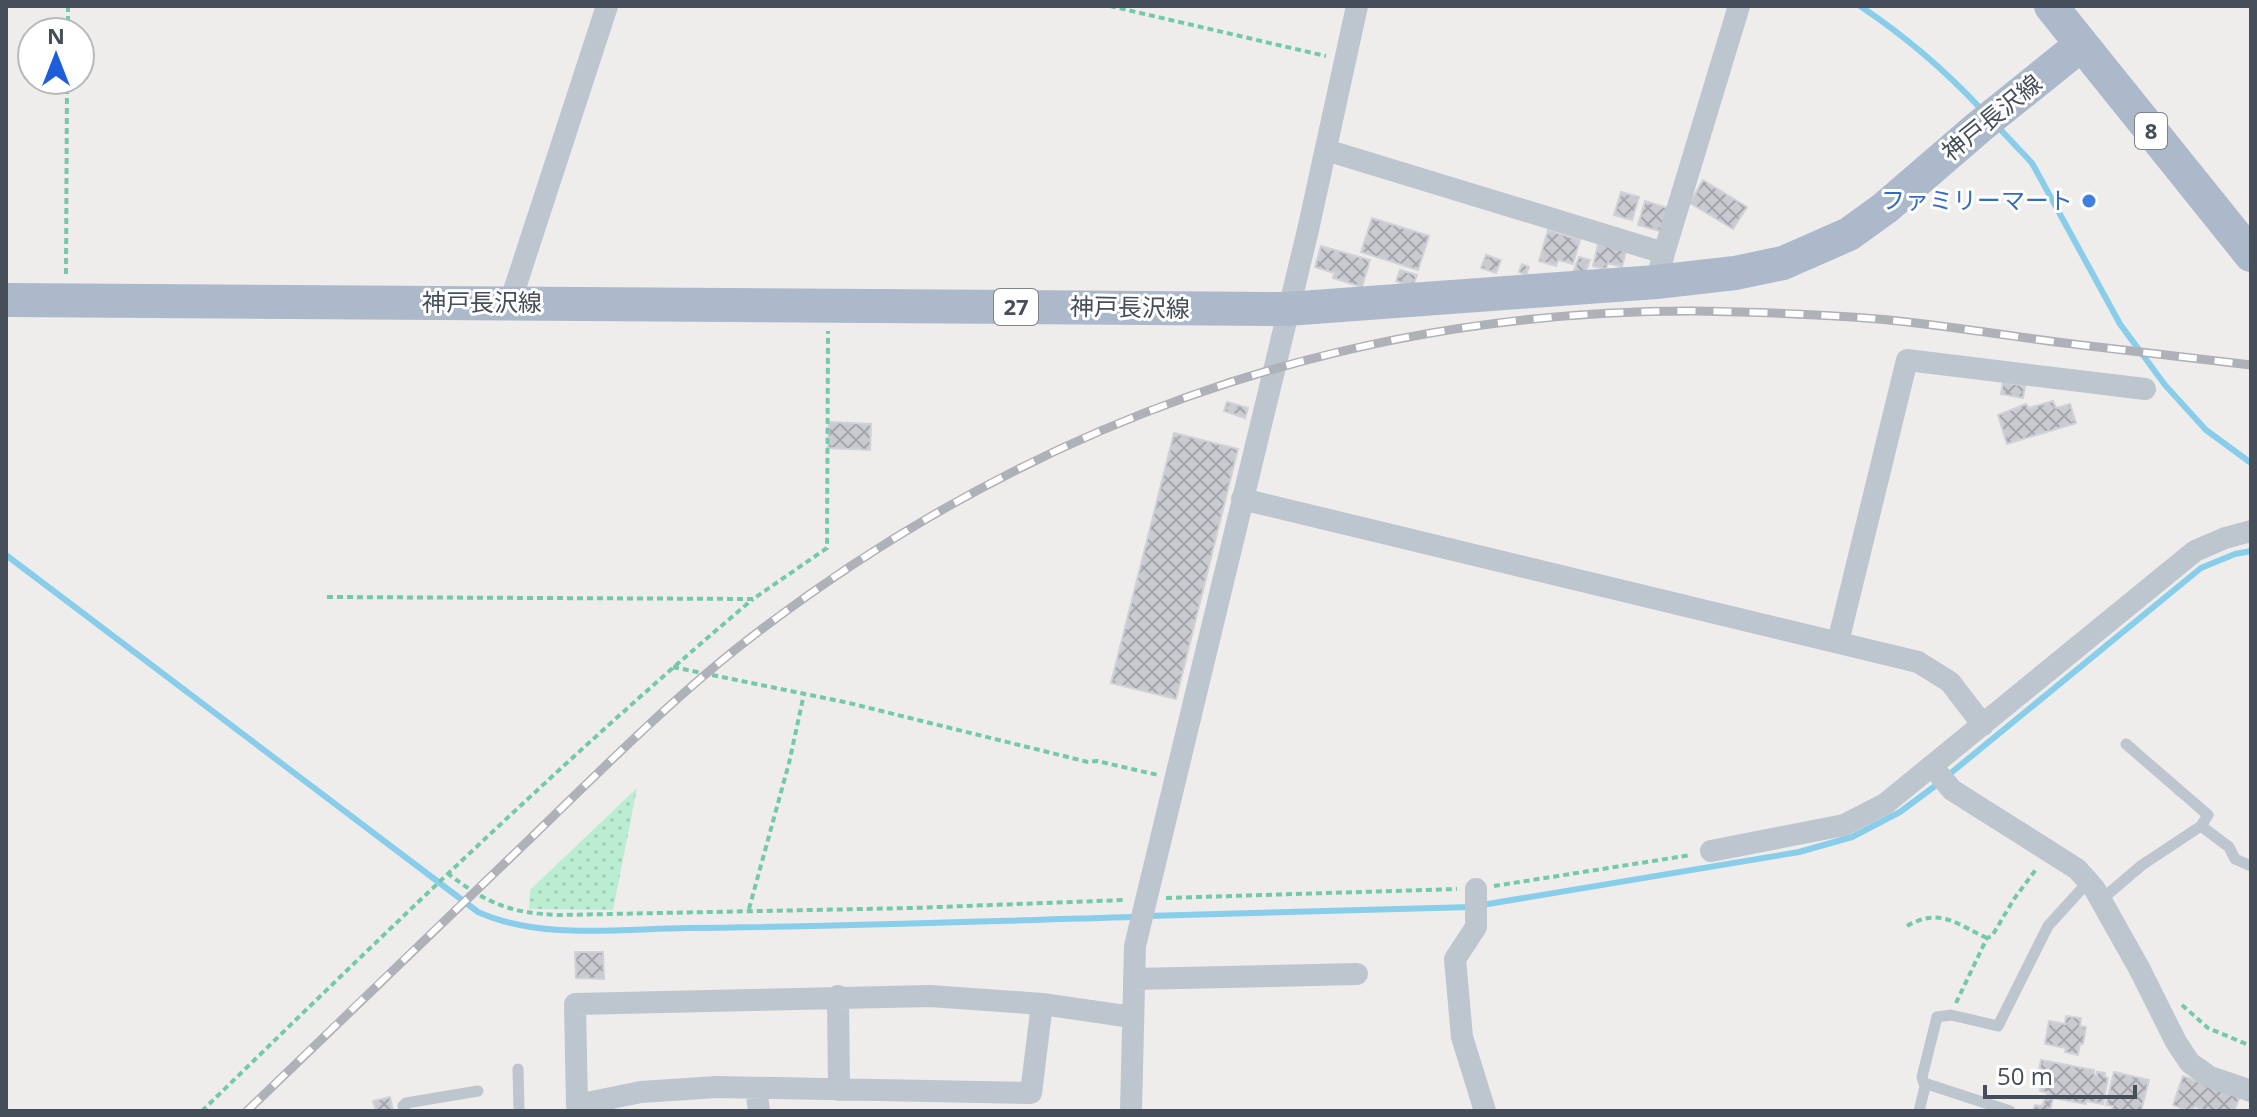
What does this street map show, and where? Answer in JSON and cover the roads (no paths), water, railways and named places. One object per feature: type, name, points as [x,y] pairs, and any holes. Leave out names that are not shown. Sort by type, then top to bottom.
[{"type":"main road","name":"8","points":[[2051,6],[2251,255]]},
{"type":"main road","name":"神戸長沢線","points":[[6,300],[1287,309],[1660,268],[1735,273],[1783,263],[1849,234],[1885,208],[1988,119],[2081,45]]},
{"type":"street","points":[[510,303],[607,6]]},
{"type":"street","points":[[1131,1111],[1132,1017],[1139,931],[1326,150],[1357,6]]},
{"type":"street","points":[[1326,150],[1660,268],[1739,6]]},
{"type":"street","points":[[1838,642],[1907,360],[2145,389]]},
{"type":"street","points":[[1242,499],[1918,662],[1950,682],[1983,725]]},
{"type":"street","points":[[1711,851],[1844,825],[1885,804],[1933,768],[2195,551],[2251,531]]},
{"type":"street","points":[[1933,768],[1952,790],[2077,869],[2094,891],[2139,968],[2176,1042],[2190,1063],[2210,1077],[2251,1091]]},
{"type":"street","points":[[1476,889],[1476,927],[1455,959],[1462,1037],[1485,1111]]},
{"type":"street","points":[[1134,979],[1357,974]]},
{"type":"street","points":[[838,996],[839,1090]]},
{"type":"street","points":[[1042,1004],[1031,1093],[717,1087],[641,1092],[577,1105],[575,1004],[930,996],[1042,1004],[1132,1017]]},
{"type":"street","points":[[756,1088],[759,1111]]},
{"type":"lane","points":[[1919,1111],[1924,1083],[1922,1077],[1937,1017],[1951,1015],[1998,1026],[2048,926],[2094,891],[2142,865],[2201,826],[2208,815],[2126,744]]},
{"type":"lane","points":[[2201,826],[2229,847],[2235,859],[2251,866]]},
{"type":"lane","points":[[518,1069],[519,1111]]},
{"type":"lane","points":[[1924,1083],[2010,1111]]},
{"type":"lane","points":[[405,1111],[403,1106],[406,1103],[478,1091]]},
{"type":"waterway","points":[[1860,6],[1924,54],[1982,110]]},
{"type":"waterway","points":[[1998,127],[2032,163],[2120,324],[2165,385],[2206,430],[2251,463]]},
{"type":"waterway","points":[[1482,905],[1799,852],[1852,837],[1900,812],[1935,786],[2201,568],[2251,551]]},
{"type":"waterway","points":[[6,555],[478,912],[502,921],[553,930],[607,931],[1135,917]]},
{"type":"waterway","points":[[1147,916],[1471,907]]},
{"type":"railway","points":[[247,1111],[633,739],[736,649],[843,571],[954,503],[1068,445],[1187,397],[1309,359],[1434,332],[1563,316],[1695,311],[1878,319],[2251,365]]},
{"type":"place","name":"ファミリーマート","points":[[2089,201]]}]
